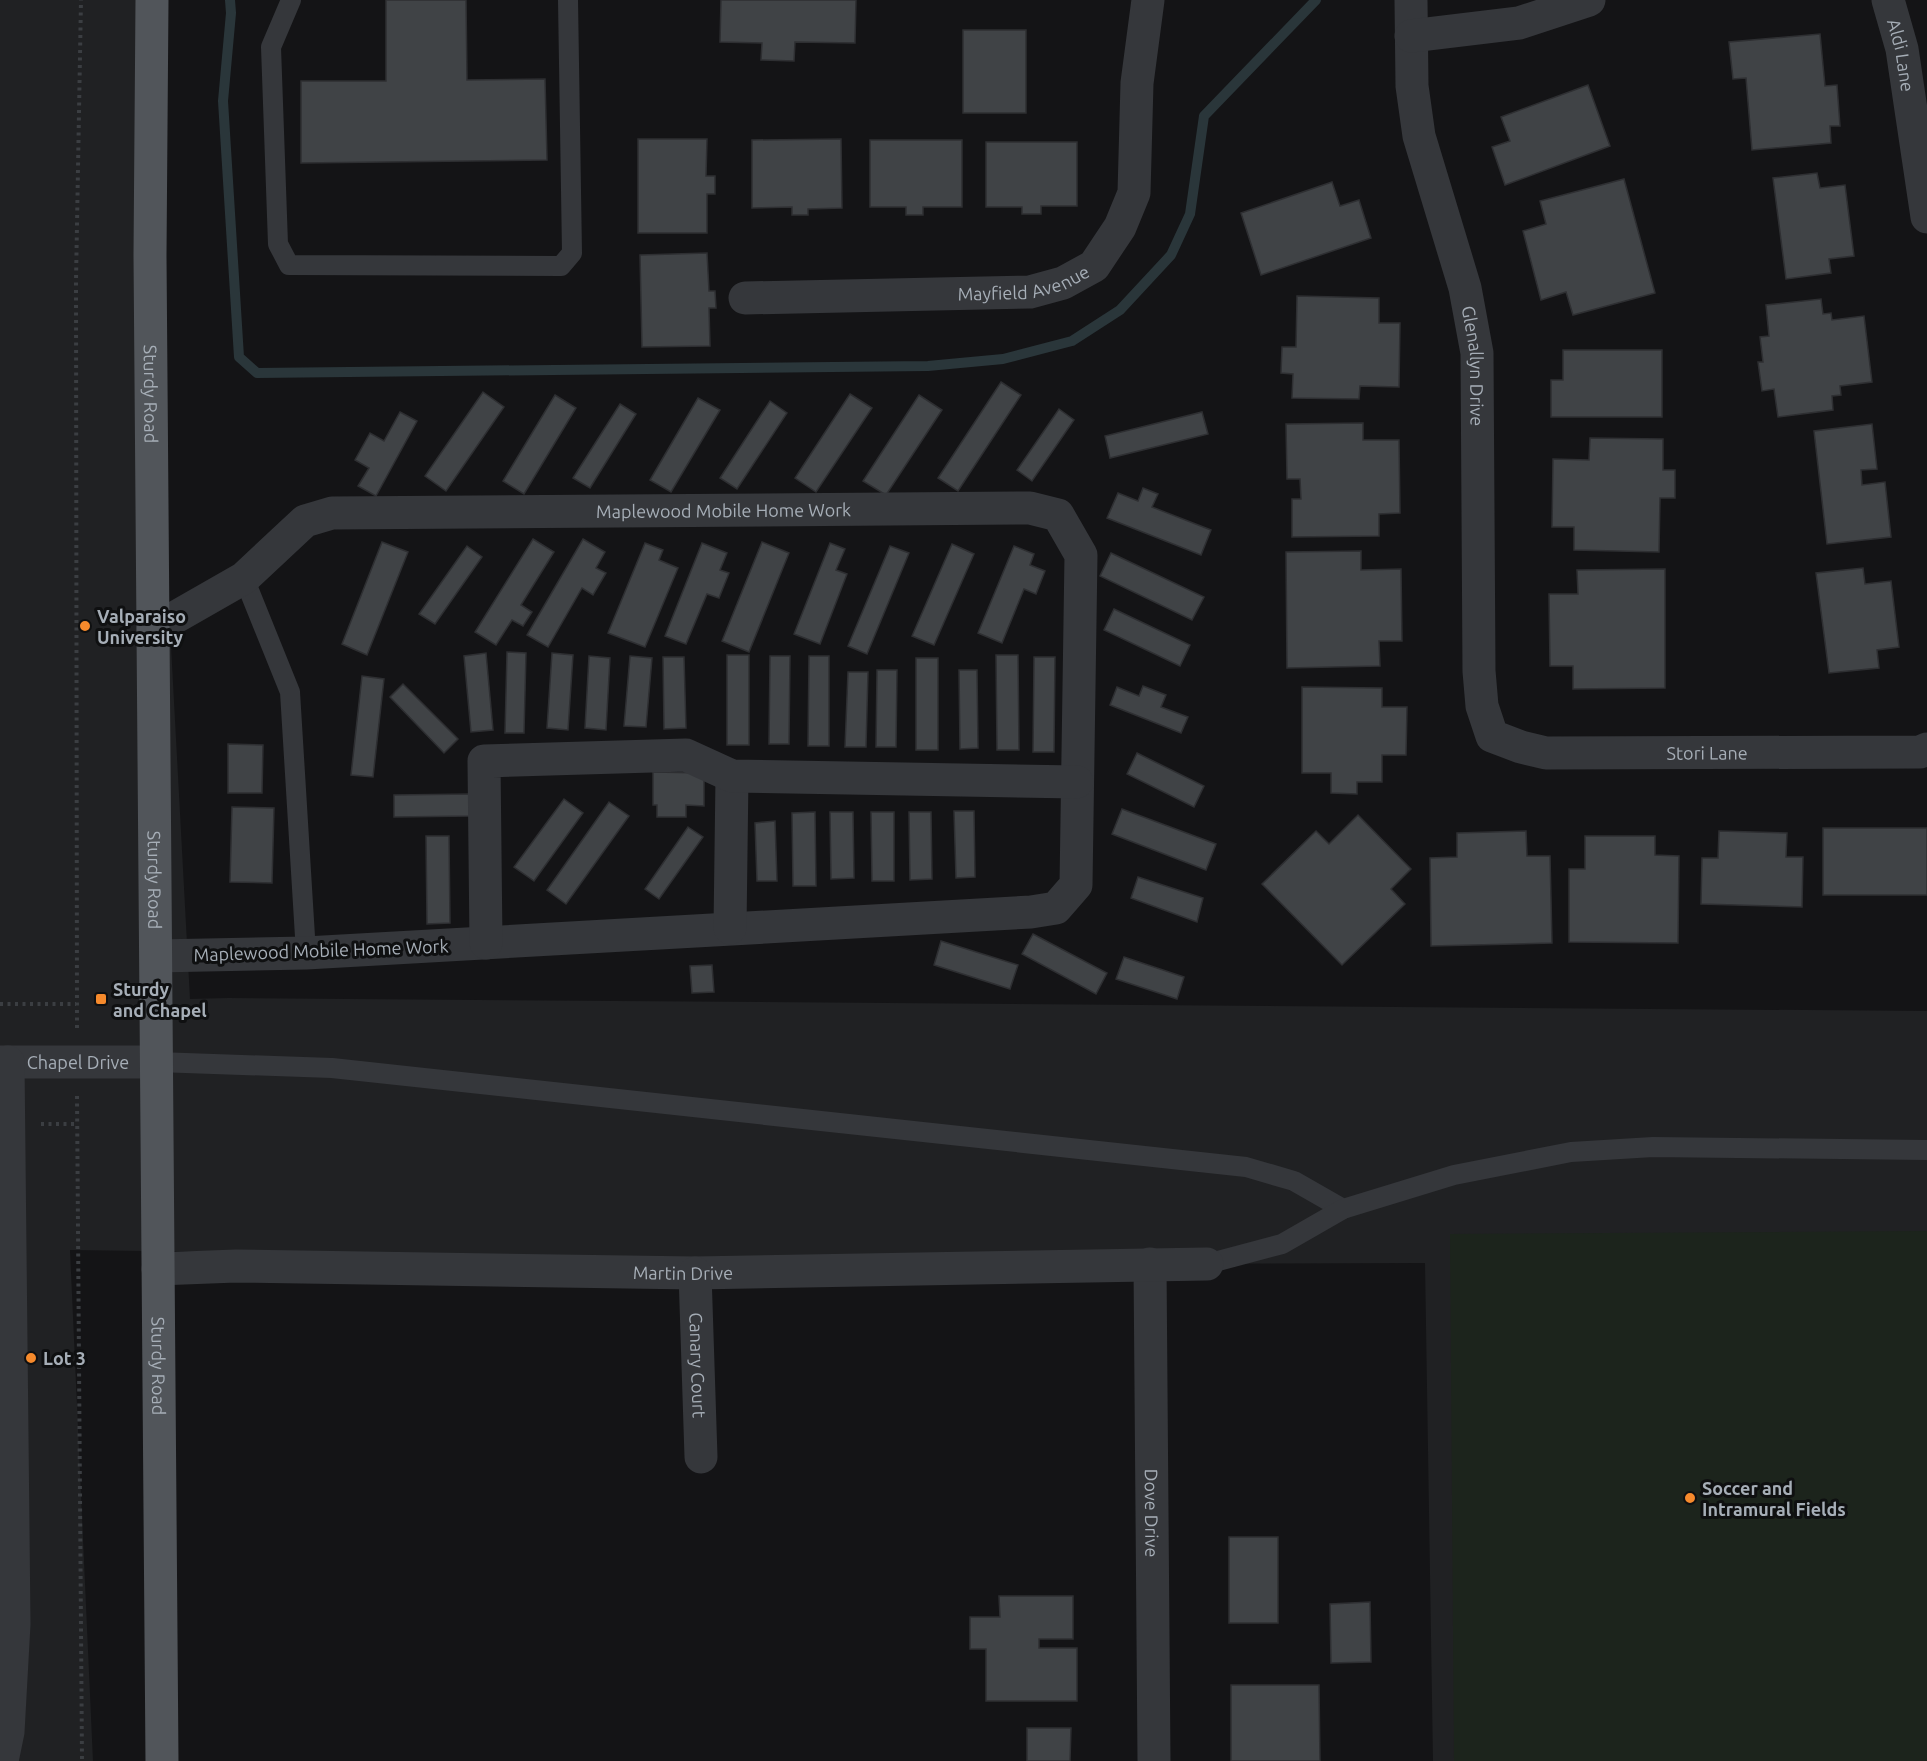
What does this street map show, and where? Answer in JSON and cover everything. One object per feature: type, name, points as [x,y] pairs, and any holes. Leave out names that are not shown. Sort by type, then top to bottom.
[{"type":"main road","name":"Sturdy Road","points":[[152,0],[150,255],[162,1761]]},
{"type":"street","name":"Mayfield Avenue","points":[[745,298],[1030,292],[1064,283],[1094,266],[1120,227],[1134,193],[1137,83],[1148,0]]},
{"type":"street","name":"Glenallyn Drive","points":[[1411,0],[1412,86],[1419,136],[1465,288],[1477,353],[1479,671],[1482,706],[1492,736]]},
{"type":"street","points":[[1411,36],[1519,23],[1589,0]]},
{"type":"street","name":"Aldi Lane","points":[[1888,0],[1902,49],[1927,217]]},
{"type":"street","name":"Maplewood Mobile Home Work","points":[[153,630],[244,578],[305,521],[332,513],[1030,508],[1058,515],[1081,555],[1076,885],[1056,908],[1019,913],[306,953],[156,956]]},
{"type":"street","name":"Stori Lane","points":[[1492,736],[1546,753],[1920,752],[1927,749]]},
{"type":"street","points":[[486,943],[484,761],[686,755],[732,776],[1077,782]]},
{"type":"street","points":[[730,928],[732,776]]},
{"type":"street","points":[[2,1761],[8,1732],[14,1624],[7,1579],[4,1062]]},
{"type":"street","name":"Chapel Drive","points":[[4,1062],[157,1062]]},
{"type":"street","name":"Dove Drive","points":[[1150,1264],[1154,1761]]},
{"type":"street","name":"Martin Drive","points":[[158,1269],[236,1266],[695,1273],[1207,1264]]},
{"type":"street","name":"Canary Court","points":[[695,1273],[701,1457]]},
{"type":"lane","points":[[291,0],[271,47],[278,244],[290,265],[561,266],[572,253],[567,0]]},
{"type":"lane","points":[[244,578],[290,692],[306,953]]},
{"type":"lane","points":[[157,1062],[332,1068],[1246,1167],[1294,1180],[1343,1209]]},
{"type":"lane","points":[[1207,1264],[1282,1244],[1343,1209],[1454,1175],[1571,1152],[1653,1147],[1927,1150]]},
{"type":"path","points":[[0,1004],[76,1004],[76,281],[81,0]]},
{"type":"path","points":[[37,1124],[77,1124],[82,1761]]},
{"type":"shaded area","name":"Valparaiso University","points":[[0,0],[152,0],[150,255],[190,999],[1927,1011],[1927,1761],[1433,1761],[1425,1263],[1150,1264],[70,1250],[93,1761],[0,1761]]},
{"type":"shaded area","name":"Soccer and Intramural Fields","points":[[1927,1231],[1927,1761],[1454,1761],[1450,1234]]},
{"type":"building","points":[[386,0],[466,0],[467,80],[545,79],[547,160],[301,163],[301,81],[386,81]]},
{"type":"building","points":[[721,0],[856,0],[855,43],[795,42],[794,61],[761,60],[762,43],[720,42]]},
{"type":"building","points":[[963,30],[1026,30],[1026,113],[963,113]]},
{"type":"building","points":[[1820,34],[1825,86],[1837,85],[1840,126],[1830,126],[1831,143],[1752,150],[1746,78],[1733,79],[1729,42]]},
{"type":"building","points":[[1588,85],[1610,146],[1505,185],[1492,147],[1510,141],[1501,117]]},
{"type":"building","points":[[638,139],[707,139],[706,176],[715,176],[715,194],[707,194],[707,233],[638,233]]},
{"type":"building","points":[[841,139],[842,208],[808,209],[808,215],[792,215],[792,207],[752,208],[752,140]]},
{"type":"building","points":[[870,140],[962,140],[962,207],[923,207],[923,215],[906,215],[906,207],[870,207]]},
{"type":"building","points":[[986,142],[1077,142],[1077,206],[1041,206],[1041,214],[1022,214],[1022,207],[986,207]]},
{"type":"building","points":[[1817,173],[1820,188],[1845,185],[1854,256],[1829,259],[1831,273],[1786,279],[1773,178]]},
{"type":"building","points":[[1624,179],[1655,293],[1573,315],[1566,292],[1541,300],[1523,231],[1546,224],[1540,201]]},
{"type":"building","points":[[1332,182],[1340,206],[1359,200],[1371,238],[1261,275],[1241,213]]},
{"type":"building","points":[[707,253],[709,291],[715,291],[716,308],[709,308],[710,346],[642,347],[640,255]]},
{"type":"building","points":[[1297,296],[1379,298],[1379,323],[1400,323],[1399,387],[1360,386],[1359,399],[1292,398],[1293,374],[1281,373],[1282,347],[1296,347]]},
{"type":"building","points":[[1821,299],[1823,314],[1831,313],[1832,320],[1864,316],[1872,382],[1840,386],[1841,395],[1832,396],[1833,410],[1778,417],[1774,389],[1762,391],[1758,362],[1763,362],[1760,337],[1769,336],[1766,305]]},
{"type":"building","points":[[1563,350],[1662,350],[1662,417],[1551,417],[1551,380],[1563,380]]},
{"type":"building","points":[[1001,382],[1021,395],[958,491],[938,478]]},
{"type":"building","points":[[483,392],[504,407],[446,491],[425,476]]},
{"type":"building","points":[[850,394],[872,408],[816,492],[795,478]]},
{"type":"building","points":[[555,395],[576,408],[524,494],[503,481]]},
{"type":"building","points":[[919,395],[942,410],[886,495],[863,481]]},
{"type":"building","points":[[698,398],[720,410],[671,492],[650,480]]},
{"type":"building","points":[[770,401],[787,413],[737,489],[720,478]]},
{"type":"building","points":[[620,404],[636,414],[590,488],[573,478]]},
{"type":"building","points":[[1059,409],[1074,420],[1032,481],[1017,470]]},
{"type":"building","points":[[400,412],[417,421],[376,496],[358,486],[369,468],[355,460],[370,433],[384,441]]},
{"type":"building","points":[[1202,412],[1208,434],[1110,458],[1105,436]]},
{"type":"building","points":[[1363,423],[1363,440],[1399,440],[1400,513],[1379,514],[1379,536],[1292,537],[1292,499],[1301,499],[1300,479],[1287,479],[1286,424]]},
{"type":"building","points":[[1872,424],[1877,469],[1861,470],[1862,485],[1885,482],[1891,537],[1827,544],[1814,431]]},
{"type":"building","points":[[1590,438],[1663,439],[1663,470],[1675,470],[1675,498],[1660,498],[1659,552],[1574,550],[1574,527],[1552,527],[1553,459],[1589,460]]},
{"type":"building","points":[[1143,488],[1158,494],[1152,507],[1211,530],[1201,555],[1107,518],[1118,493],[1138,501]]},
{"type":"building","points":[[533,539],[554,552],[521,605],[532,612],[523,626],[512,620],[496,645],[475,632]]},
{"type":"building","points":[[583,539],[605,552],[596,568],[606,573],[593,595],[582,588],[548,647],[527,635]]},
{"type":"building","points":[[382,542],[408,552],[367,655],[342,644]]},
{"type":"building","points":[[762,542],[789,553],[749,652],[722,641]]},
{"type":"building","points":[[645,543],[663,550],[659,560],[678,568],[645,647],[608,633]]},
{"type":"building","points":[[702,543],[727,553],[720,570],[729,573],[719,598],[707,594],[686,644],[665,636]]},
{"type":"building","points":[[830,543],[845,549],[836,570],[847,574],[820,644],[794,634]]},
{"type":"building","points":[[952,544],[974,554],[934,645],[912,636]]},
{"type":"building","points":[[467,546],[482,557],[435,624],[419,614]]},
{"type":"building","points":[[890,546],[909,553],[867,654],[848,646]]},
{"type":"building","points":[[1014,546],[1034,554],[1030,565],[1045,571],[1036,594],[1024,589],[1002,643],[978,633]]},
{"type":"building","points":[[1361,551],[1361,570],[1401,569],[1402,641],[1379,641],[1380,666],[1287,668],[1286,552]]},
{"type":"building","points":[[1111,553],[1204,597],[1192,620],[1100,576]]},
{"type":"building","points":[[1863,568],[1865,584],[1891,581],[1899,647],[1877,650],[1879,668],[1829,673],[1816,573]]},
{"type":"building","points":[[1665,569],[1665,688],[1573,689],[1573,666],[1550,666],[1549,594],[1578,594],[1577,570]]},
{"type":"building","points":[[1114,609],[1190,645],[1180,666],[1104,630]]},
{"type":"building","points":[[507,652],[526,653],[524,733],[505,733]]},
{"type":"building","points":[[486,653],[493,730],[471,732],[464,656]]},
{"type":"building","points":[[552,653],[573,655],[568,730],[547,728]]},
{"type":"building","points":[[727,655],[749,655],[749,745],[727,745]]},
{"type":"building","points":[[996,655],[1018,655],[1019,750],[997,750]]},
{"type":"building","points":[[589,656],[610,658],[606,730],[585,728]]},
{"type":"building","points":[[630,656],[652,658],[646,727],[624,726]]},
{"type":"building","points":[[770,656],[790,656],[789,744],[769,744]]},
{"type":"building","points":[[809,656],[829,656],[829,746],[808,746]]},
{"type":"building","points":[[663,657],[684,657],[686,728],[664,729]]},
{"type":"building","points":[[1034,657],[1055,657],[1054,752],[1033,752]]},
{"type":"building","points":[[916,658],[938,658],[938,750],[916,750]]},
{"type":"building","points":[[877,670],[897,670],[896,747],[876,747]]},
{"type":"building","points":[[959,670],[977,670],[978,748],[960,749]]},
{"type":"building","points":[[848,672],[868,672],[866,747],[845,747]]},
{"type":"building","points":[[362,676],[384,679],[373,777],[351,775]]},
{"type":"building","points":[[403,684],[458,739],[444,753],[390,697]]},
{"type":"building","points":[[1143,686],[1166,695],[1161,707],[1188,717],[1181,733],[1110,705],[1117,687],[1139,696]]},
{"type":"building","points":[[1302,687],[1382,688],[1382,707],[1407,707],[1406,755],[1382,755],[1382,782],[1357,782],[1357,794],[1331,793],[1331,773],[1302,773]]},
{"type":"building","points":[[228,744],[263,745],[262,793],[228,793]]},
{"type":"building","points":[[1137,753],[1204,786],[1194,807],[1127,774]]},
{"type":"building","points":[[653,772],[704,773],[704,806],[686,805],[686,817],[657,817],[657,805],[653,805]]},
{"type":"building","points":[[471,794],[472,816],[394,817],[394,795]]},
{"type":"building","points":[[564,799],[583,813],[534,881],[514,867]]},
{"type":"building","points":[[609,802],[629,816],[566,904],[547,890]]},
{"type":"building","points":[[232,807],[274,808],[272,883],[230,882]]},
{"type":"building","points":[[1122,809],[1216,844],[1206,870],[1112,834]]},
{"type":"building","points":[[954,811],[974,811],[975,877],[956,878]]},
{"type":"building","points":[[815,812],[816,886],[793,886],[792,813]]},
{"type":"building","points":[[830,812],[853,812],[854,878],[831,879]]},
{"type":"building","points":[[871,812],[894,812],[894,881],[872,881]]},
{"type":"building","points":[[909,812],[931,812],[932,879],[910,880]]},
{"type":"building","points":[[1358,815],[1411,869],[1391,889],[1405,904],[1342,965],[1262,884],[1316,831],[1329,844]]},
{"type":"building","points":[[775,821],[777,881],[757,881],[755,823]]},
{"type":"building","points":[[688,827],[703,837],[659,899],[645,889]]},
{"type":"building","points":[[1823,828],[1927,828],[1927,895],[1823,895]]},
{"type":"building","points":[[1526,831],[1527,856],[1550,856],[1552,943],[1431,946],[1430,858],[1457,857],[1457,833]]},
{"type":"building","points":[[1719,831],[1787,833],[1786,857],[1803,857],[1802,907],[1701,904],[1702,858],[1718,858]]},
{"type":"building","points":[[426,836],[449,836],[450,923],[427,924]]},
{"type":"building","points":[[1585,836],[1655,836],[1655,855],[1679,856],[1678,943],[1569,942],[1569,869],[1585,869]]},
{"type":"building","points":[[1138,877],[1203,898],[1197,922],[1131,898]]},
{"type":"building","points":[[1033,934],[1107,973],[1096,994],[1022,954]]},
{"type":"building","points":[[941,941],[1018,965],[1010,989],[934,965]]},
{"type":"building","points":[[1124,957],[1184,977],[1177,999],[1116,979]]},
{"type":"building","points":[[712,965],[714,992],[692,993],[690,966]]},
{"type":"building","points":[[1229,1537],[1278,1537],[1278,1623],[1229,1623]]},
{"type":"building","points":[[999,1596],[1073,1596],[1073,1639],[1039,1639],[1039,1648],[1077,1648],[1077,1701],[986,1701],[986,1649],[970,1649],[970,1617],[1000,1617]]},
{"type":"building","points":[[1370,1602],[1371,1662],[1331,1663],[1330,1604]]},
{"type":"building","points":[[1231,1685],[1319,1685],[1320,1761],[1231,1761]]},
{"type":"building","points":[[1027,1728],[1071,1728],[1070,1761],[1027,1761]]},
{"type":"waterway","points":[[230,0],[231,13],[223,101],[239,357],[257,373],[928,366],[1003,359],[1072,341],[1120,310],[1171,255],[1190,214],[1204,116],[1316,0]]},
{"type":"place","name":"Valparaiso University","points":[[85,626]]},
{"type":"place","name":"Sturdy and Chapel","points":[[101,999]]},
{"type":"place","name":"Lot 3","points":[[31,1358]]},
{"type":"place","name":"Soccer and Intramural Fields","points":[[1690,1498]]}]
